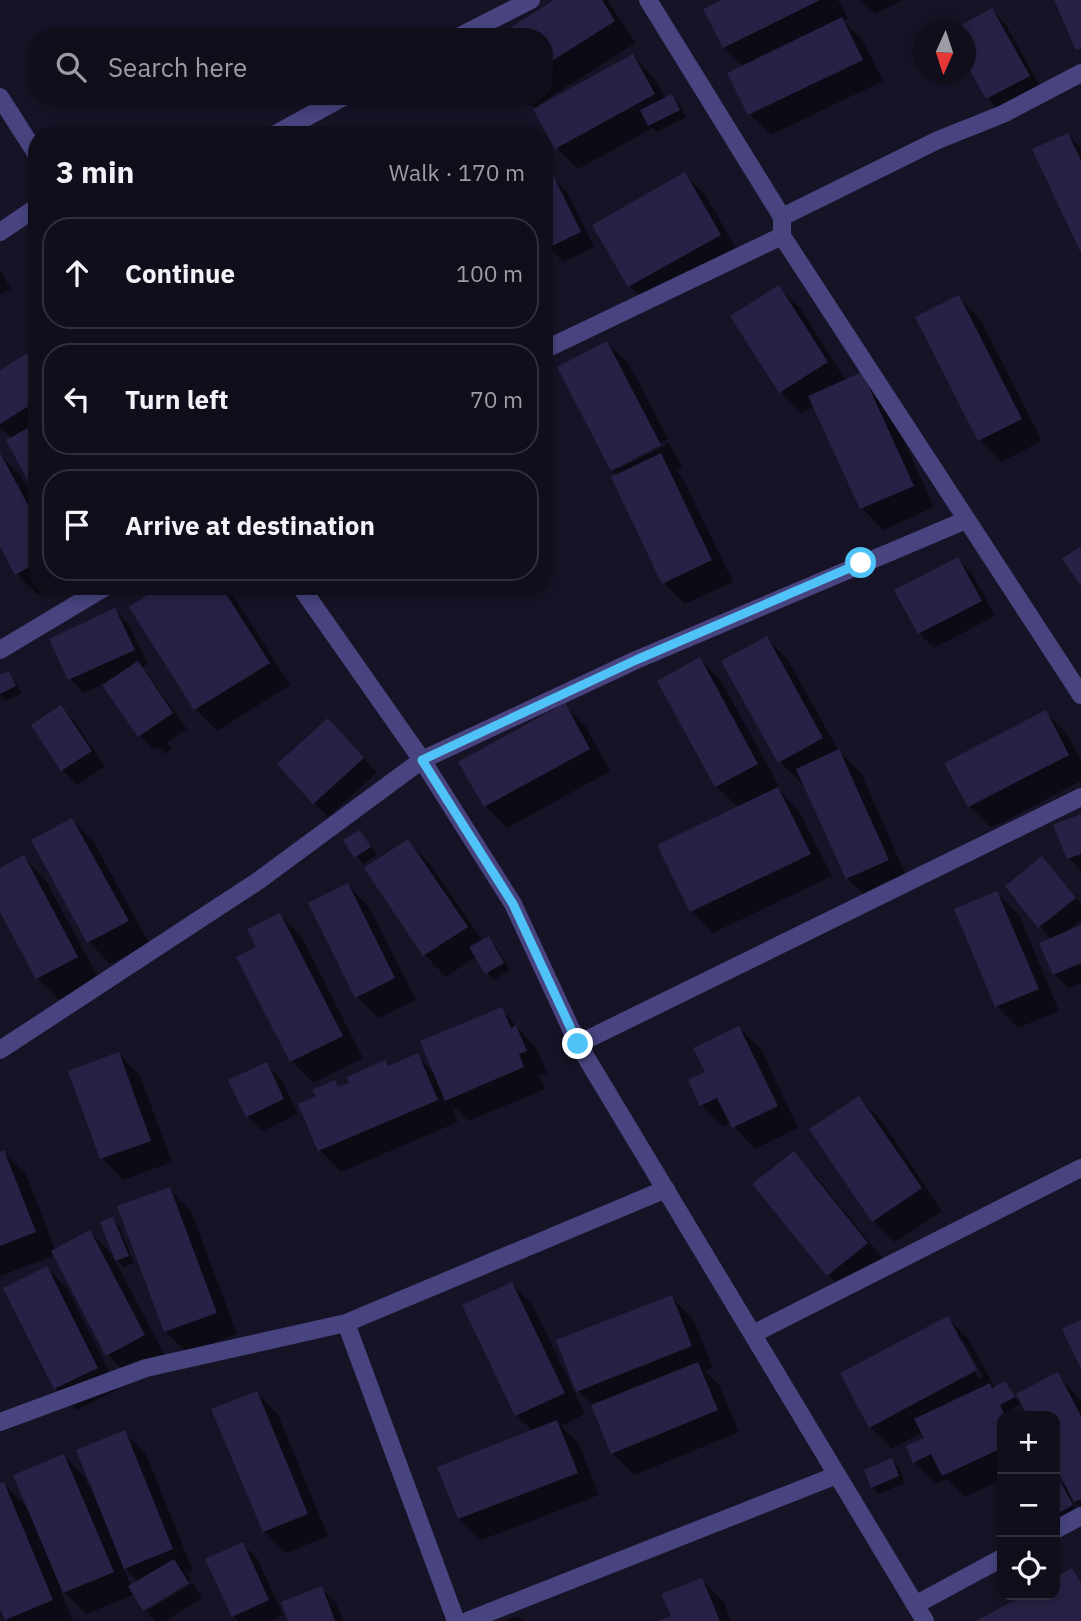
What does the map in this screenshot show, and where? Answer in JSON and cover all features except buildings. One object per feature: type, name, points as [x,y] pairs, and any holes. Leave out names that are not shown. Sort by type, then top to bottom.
[{"type":"street","points":[[476,28],[531,0]]},
{"type":"street","points":[[649,0],[782,217],[782,236],[1081,695]]},
{"type":"street","points":[[782,217],[938,140],[1003,114],[1081,74]]},
{"type":"street","points":[[0,97],[28,141]]},
{"type":"street","points":[[290,126],[329,105]]},
{"type":"street","points":[[0,232],[28,213]]},
{"type":"street","points":[[553,346],[782,236]]},
{"type":"street","points":[[0,1049],[258,881],[422,760],[636,660],[966,520]]},
{"type":"street","points":[[0,650],[92,595]]},
{"type":"street","points":[[306,595],[422,760],[513,904],[578,1044],[925,1621]]},
{"type":"street","points":[[578,1044],[1081,797]]},
{"type":"street","points":[[753,1334],[1081,1168]]},
{"type":"street","points":[[0,1422],[146,1368],[345,1323],[666,1189]]},
{"type":"street","points":[[345,1323],[456,1621]]},
{"type":"street","points":[[467,1621],[837,1475]]},
{"type":"street","points":[[1060,1527],[1081,1516]]},
{"type":"street","points":[[915,1605],[997,1561]]},
{"type":"route","points":[[578,1044],[513,904],[422,760],[636,660],[861,563]]}]
